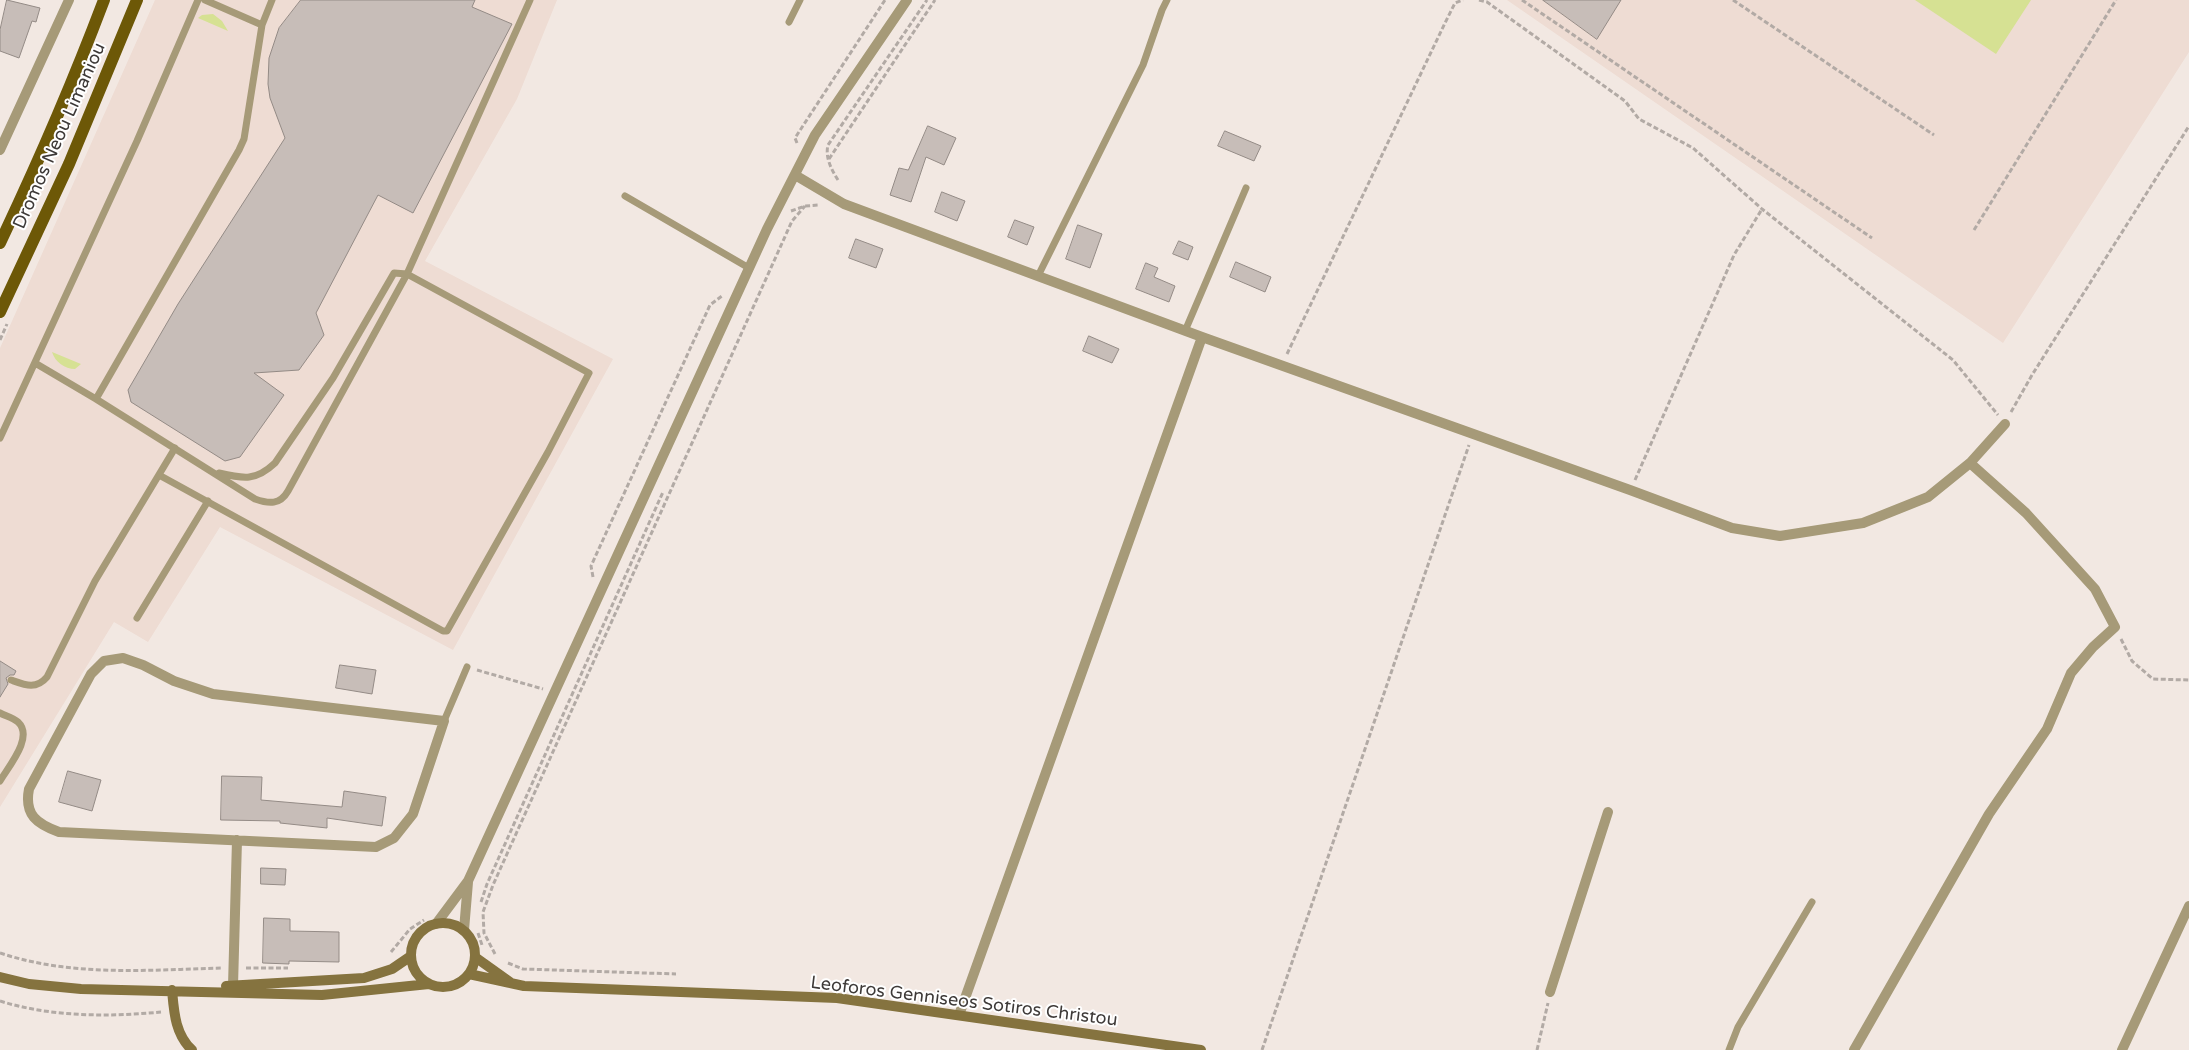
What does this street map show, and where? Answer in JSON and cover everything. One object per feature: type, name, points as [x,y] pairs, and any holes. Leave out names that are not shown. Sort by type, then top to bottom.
[{"type":"main road","name":"Dromos Neou Limaniou","points":[[0,243],[65,98],[104,0]]},
{"type":"main road","name":"Dromos Neou Limaniou","points":[[0,312],[69,164],[137,0]]},
{"type":"main road","points":[[0,977],[29,984],[81,989],[322,995],[429,984],[446,987],[463,981],[469,974],[475,957],[474,947],[464,930],[446,923],[432,921],[420,933],[412,947],[411,956],[416,972],[429,984]]},
{"type":"main road","points":[[172,990],[364,978],[392,969],[411,956]]},
{"type":"main road","points":[[475,957],[513,984]]},
{"type":"main road","name":"Leoforos Genniseos Sotiros Christou","points":[[469,974],[513,984],[533,986],[837,998],[1201,1050]]},
{"type":"main road","points":[[172,990],[174,1011],[180,1034],[192,1050]]},
{"type":"street","points":[[0,150],[68,0]]},
{"type":"street","points":[[432,921],[468,881],[749,268],[815,135],[907,0]]},
{"type":"street","points":[[795,175],[844,204],[1185,331],[1282,364],[1732,528],[1780,536],[1863,523],[1928,497],[1970,463],[2005,424]]},
{"type":"street","points":[[959,1015],[1202,337]]},
{"type":"street","points":[[1854,1050],[1989,814],[2047,729],[2071,673],[2093,647],[2115,627],[2095,589],[2026,513],[1970,463]]},
{"type":"street","points":[[123,658],[143,665],[174,681],[213,694],[444,721],[413,814],[394,838],[376,847],[59,832],[44,826],[31,815],[26,801],[29,789],[91,674],[104,661],[123,658]]},
{"type":"street","points":[[1550,992],[1608,812]]},
{"type":"street","points":[[233,986],[237,840]]},
{"type":"street","points":[[464,930],[468,881]]},
{"type":"street","points":[[2122,1050],[2189,906]]},
{"type":"lane","points":[[0,438],[137,140],[198,0]]},
{"type":"lane","points":[[205,0],[262,26]]},
{"type":"lane","points":[[96,399],[244,139],[262,26],[272,0]]},
{"type":"lane","points":[[35,363],[261,501],[275,502],[285,497],[407,274],[530,0]]},
{"type":"lane","points":[[790,22],[800,0]]},
{"type":"lane","points":[[1038,276],[1143,65],[1167,0]]},
{"type":"lane","points":[[1185,331],[1246,188]]},
{"type":"lane","points":[[625,196],[749,268]]},
{"type":"lane","points":[[159,475],[443,631],[449,628],[548,452],[589,373],[407,274],[394,273],[333,378],[275,463],[266,471],[256,476],[235,477],[214,472]]},
{"type":"lane","points":[[11,680],[33,686],[41,683],[47,677],[95,581],[175,448]]},
{"type":"lane","points":[[137,618],[208,501]]},
{"type":"lane","points":[[444,721],[467,667]]},
{"type":"lane","points":[[0,713],[17,722],[24,730],[24,739],[0,781]]},
{"type":"lane","points":[[1729,1050],[1738,1027],[1812,902]]},
{"type":"path","points":[[838,180],[832,172],[826,154],[828,145],[927,0]]},
{"type":"path","points":[[829,160],[935,0]]},
{"type":"path","points":[[1282,364],[1445,23],[1455,3],[1463,0]]},
{"type":"path","points":[[1479,0],[1487,2],[1625,100],[1639,119],[1693,148],[1762,209],[1952,360],[1983,394],[2005,424],[2032,375],[2189,126]]},
{"type":"path","points":[[1522,0],[1872,238]]},
{"type":"path","points":[[1733,0],[1934,134]]},
{"type":"path","points":[[1974,230],[2116,0]]},
{"type":"path","points":[[787,219],[795,208],[823,205]]},
{"type":"path","points":[[498,956],[492,952],[484,932],[483,912],[493,885],[792,221],[805,206]]},
{"type":"path","points":[[1630,490],[1734,255],[1762,209]]},
{"type":"path","points":[[594,580],[591,566],[701,323],[710,305],[724,294]]},
{"type":"path","points":[[1262,1050],[1473,433]]},
{"type":"path","points":[[478,917],[487,884],[665,488]]},
{"type":"path","points":[[2115,627],[2132,661],[2153,679],[2189,680]]},
{"type":"path","points":[[467,667],[543,689],[539,697]]},
{"type":"path","points":[[385,956],[393,951],[410,929],[432,921]]},
{"type":"path","points":[[476,926],[479,942],[484,948]]},
{"type":"path","points":[[0,953],[72,969],[291,968]]},
{"type":"path","points":[[488,954],[495,960]]},
{"type":"path","points":[[504,961],[523,969],[676,974]]},
{"type":"path","points":[[1537,1050],[1550,992]]},
{"type":"path","points":[[0,1001],[26,1009],[76,1014],[141,1014],[174,1011]]},
{"type":"shaded area","points":[[155,0],[557,0],[517,99],[425,261],[613,359],[453,650],[220,527],[148,642],[114,622],[0,807],[0,348]]},
{"type":"shaded area","points":[[1507,0],[2189,0],[2189,52],[2003,343]]},
{"type":"green space","points":[[1915,0],[2031,0],[1996,54]]},
{"type":"green space","points":[[213,14],[222,21],[228,31],[198,18],[202,15]]},
{"type":"green space","points":[[52,352],[81,364],[75,369],[68,368],[58,362]]},
{"type":"building","points":[[7,0],[40,8],[36,22],[32,21],[19,58],[0,51],[0,30]]},
{"type":"building","points":[[301,0],[475,0],[472,7],[512,24],[413,213],[378,195],[316,313],[324,335],[299,370],[254,373],[284,395],[240,457],[225,461],[131,402],[128,390],[178,304],[285,138],[270,98],[268,84],[269,58],[279,28]]},
{"type":"building","points":[[1543,0],[1621,0],[1597,39]]},
{"type":"building","points":[[928,126],[956,138],[944,165],[926,157],[911,202],[890,195],[899,168],[908,170]]},
{"type":"building","points":[[1225,131],[1261,146],[1254,161],[1218,146]]},
{"type":"building","points":[[942,192],[965,201],[957,221],[935,212]]},
{"type":"building","points":[[1015,220],[1034,227],[1027,245],[1008,237]]},
{"type":"building","points":[[1078,225],[1102,234],[1090,268],[1066,259]]},
{"type":"building","points":[[856,239],[883,249],[876,268],[849,258]]},
{"type":"building","points":[[1179,241],[1193,247],[1188,260],[1173,254]]},
{"type":"building","points":[[1236,262],[1271,277],[1265,292],[1230,277]]},
{"type":"building","points":[[1146,263],[1158,268],[1154,277],[1175,286],[1169,302],[1136,289]]},
{"type":"building","points":[[1089,336],[1119,349],[1112,363],[1083,351]]},
{"type":"building","points":[[0,661],[16,671],[14,675],[6,678],[8,684],[0,697]]},
{"type":"building","points":[[340,665],[376,670],[372,694],[336,688]]},
{"type":"building","points":[[68,771],[101,780],[92,811],[59,802]]},
{"type":"building","points":[[222,776],[262,777],[261,800],[342,807],[344,791],[386,797],[382,826],[327,818],[327,828],[280,823],[280,821],[221,820]]},
{"type":"building","points":[[261,868],[286,869],[285,885],[261,884]]},
{"type":"building","points":[[264,918],[290,919],[290,931],[339,932],[339,962],[289,961],[289,964],[263,963]]}]
